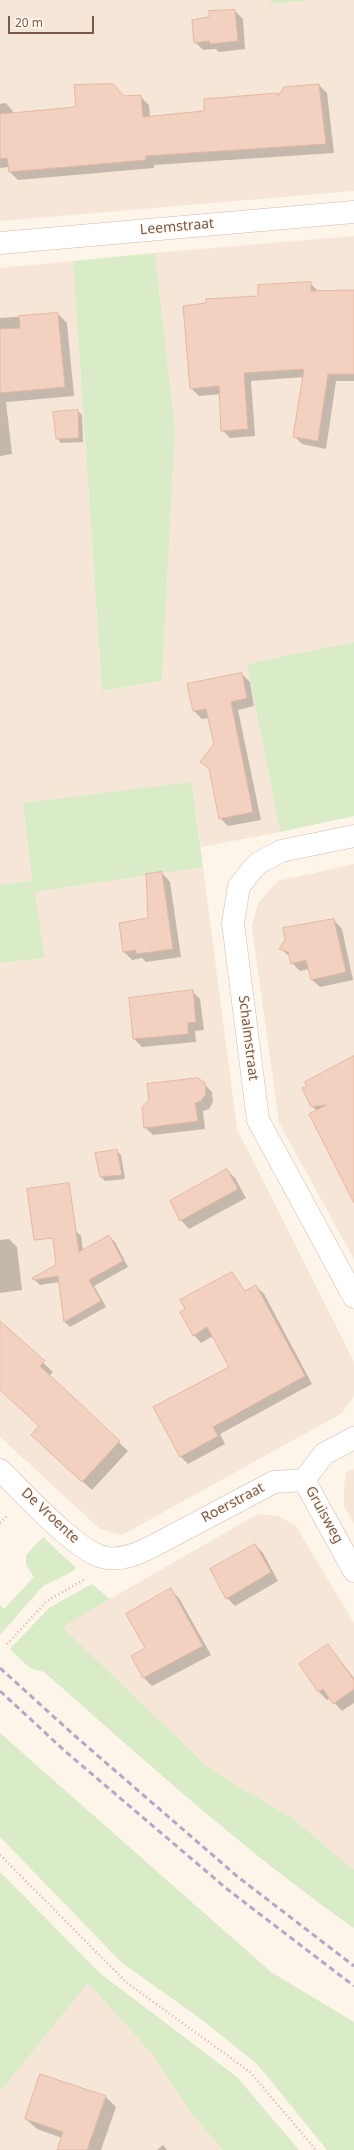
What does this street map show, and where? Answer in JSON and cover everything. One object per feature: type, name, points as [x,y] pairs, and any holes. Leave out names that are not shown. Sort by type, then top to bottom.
[{"type":"street","name":"Leemstraat","points":[[0,243],[354,212]]},
{"type":"street","name":"Schalmstraat","points":[[354,836],[281,851],[256,864],[239,886],[233,923],[258,1120],[354,1297]]},
{"type":"street","points":[[304,1480],[324,1454],[354,1438]]},
{"type":"street","name":"De Vroente","points":[[0,1470],[71,1538],[86,1549],[103,1557]]},
{"type":"street","name":"Roerstraat","points":[[103,1557],[122,1557],[139,1553],[274,1482],[304,1480]]},
{"type":"street","name":"Gruisweg","points":[[304,1480],[354,1570]]},
{"type":"path","points":[[0,1523],[7,1516]]},
{"type":"path","points":[[7,1644],[47,1602],[86,1579],[103,1557]]},
{"type":"path","points":[[0,1855],[126,1982],[250,2072],[316,2150]]},
{"type":"shaded area","points":[[0,0],[270,0],[271,4],[313,0],[354,0],[354,191],[0,221]]},
{"type":"shaded area","points":[[354,236],[354,642],[247,664],[280,832],[201,847],[192,783],[23,803],[32,880],[0,885],[0,268],[73,261],[102,691],[162,681],[175,430],[155,253]]},
{"type":"shaded area","points":[[354,864],[354,1259],[279,1123],[252,927],[258,903],[278,881]]},
{"type":"shaded area","points":[[203,867],[237,1129],[354,1362],[354,1396],[342,1413],[122,1535],[100,1529],[0,1437],[0,963],[45,958],[35,892]]},
{"type":"shaded area","points":[[354,1469],[354,1524],[344,1506],[344,1487],[346,1473]]},
{"type":"shaded area","points":[[258,1514],[278,1516],[296,1526],[354,1623],[354,1870],[292,1818],[210,1769],[61,1627]]},
{"type":"shaded area","points":[[88,1983],[153,2055],[191,2113],[223,2150],[0,2150],[0,2092]]},
{"type":"green space","points":[[270,0],[313,0],[271,4]]},
{"type":"green space","points":[[155,253],[175,430],[162,681],[102,691],[73,261]]},
{"type":"green space","points":[[354,642],[354,816],[280,832],[247,664]]},
{"type":"green space","points":[[192,782],[203,867],[35,892],[45,958],[0,963],[0,885],[32,880],[23,803]]},
{"type":"green space","points":[[43,1537],[76,1568],[70,1573],[43,1586],[0,1635],[0,1605],[4,1609],[34,1577],[26,1565],[26,1555]]},
{"type":"green space","points":[[92,1584],[110,1599],[62,1627],[210,1769],[292,1818],[354,1870],[354,1928],[273,1868],[195,1804],[44,1672],[30,1668],[10,1649],[49,1608]]},
{"type":"green space","points":[[0,1733],[271,1972],[354,2022],[354,2150],[327,2150],[258,2065],[205,2022],[122,1963],[0,1837]]},
{"type":"green space","points":[[0,1872],[101,1974],[237,2077],[299,2150],[223,2150],[191,2113],[153,2055],[88,1983],[0,2092]]},
{"type":"building","points":[[235,10],[238,41],[210,44],[209,41],[194,43],[192,20],[209,17],[209,11]]},
{"type":"building","points":[[113,84],[124,96],[141,95],[143,117],[204,111],[204,99],[278,93],[278,96],[284,87],[319,84],[326,144],[146,156],[146,160],[9,172],[7,158],[0,159],[0,114],[76,107],[74,85]]},
{"type":"building","points":[[311,282],[311,291],[354,290],[354,374],[328,374],[318,441],[293,437],[304,369],[244,373],[248,429],[221,431],[219,386],[190,389],[183,306],[206,303],[206,299],[258,296],[258,285]]},
{"type":"building","points":[[58,313],[65,387],[0,393],[0,329],[20,328],[19,316]]},
{"type":"building","points":[[78,410],[79,438],[56,439],[53,412]]},
{"type":"building","points":[[242,673],[247,698],[231,702],[253,812],[219,819],[209,768],[200,762],[214,744],[206,709],[193,711],[187,684]]},
{"type":"building","points":[[162,872],[173,949],[136,954],[136,950],[123,952],[119,923],[148,918],[146,874]]},
{"type":"building","points":[[334,919],[346,972],[311,980],[306,960],[291,964],[288,952],[279,949],[285,940],[283,928]]},
{"type":"building","points":[[193,990],[196,1022],[188,1023],[188,1034],[133,1039],[129,998]]},
{"type":"building","points":[[354,1056],[354,1203],[309,1114],[326,1105],[311,1107],[302,1088],[307,1086],[305,1082]]},
{"type":"building","points":[[198,1078],[205,1083],[206,1094],[201,1101],[195,1103],[198,1121],[144,1128],[142,1108],[149,1099],[147,1084]]},
{"type":"building","points":[[117,1150],[122,1175],[100,1177],[95,1153]]},
{"type":"building","points":[[227,1169],[238,1189],[180,1221],[170,1201]]},
{"type":"building","points":[[69,1183],[79,1252],[109,1235],[123,1261],[89,1280],[101,1301],[64,1322],[58,1276],[33,1280],[32,1278],[56,1265],[53,1238],[34,1240],[27,1189]]},
{"type":"building","points":[[232,1272],[245,1291],[256,1285],[305,1376],[213,1427],[218,1436],[180,1457],[153,1407],[229,1367],[207,1327],[193,1336],[180,1312],[185,1309],[180,1300]]},
{"type":"building","points":[[0,1321],[45,1361],[40,1366],[120,1441],[82,1482],[31,1435],[39,1426],[0,1390]]},
{"type":"building","points":[[255,1544],[271,1572],[226,1599],[210,1569]]},
{"type":"building","points":[[171,1588],[203,1646],[143,1678],[131,1656],[145,1648],[126,1614]]},
{"type":"building","points":[[328,1644],[354,1680],[354,1689],[333,1704],[323,1689],[318,1692],[299,1664]]},
{"type":"building","points":[[40,2074],[106,2096],[87,2150],[57,2150],[63,2132],[25,2119]]},
{"type":"railway","points":[[0,1668],[75,1736],[238,1877],[354,1966]]},
{"type":"railway","points":[[0,1691],[66,1752],[227,1889],[354,1986]]}]
